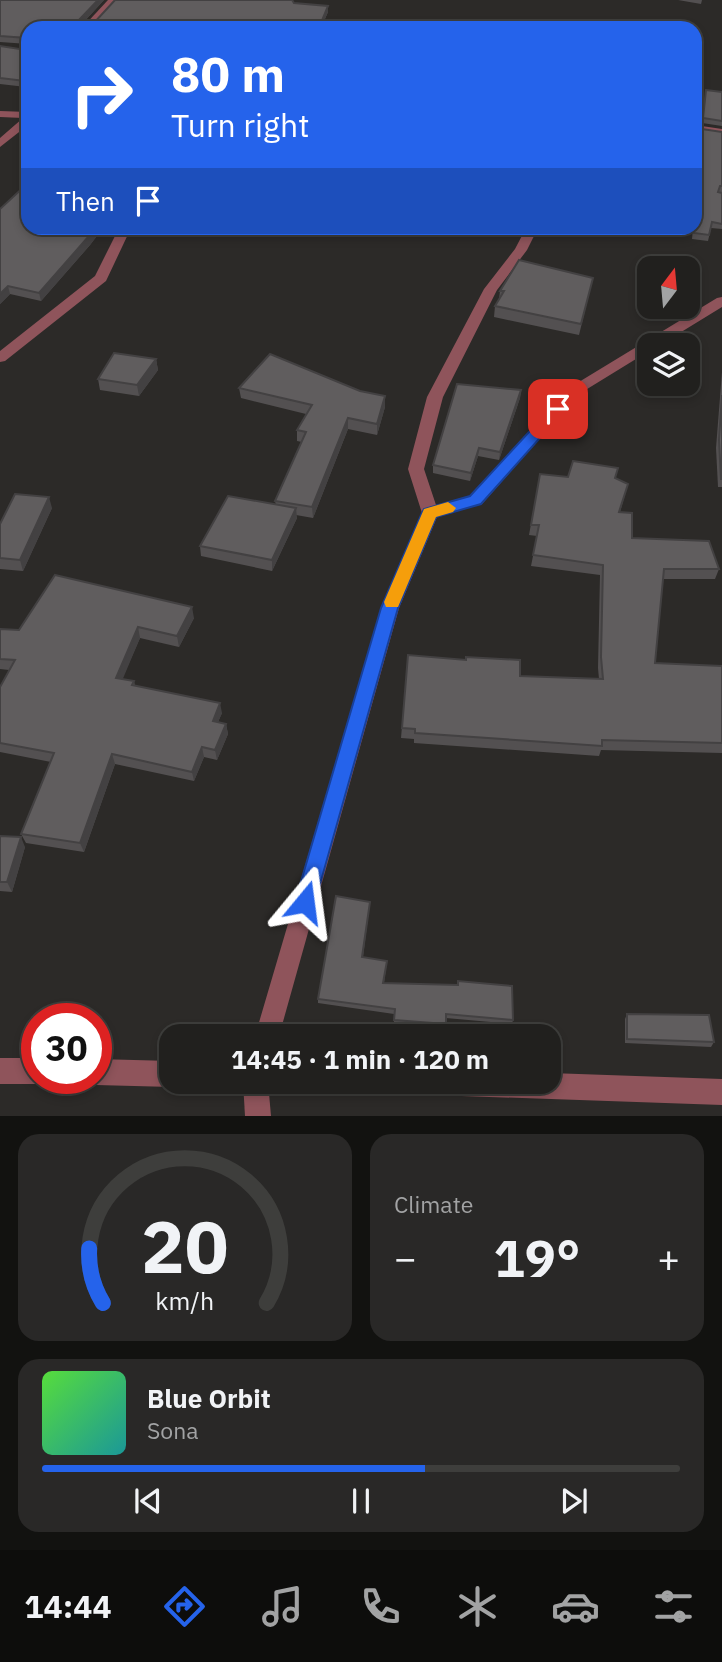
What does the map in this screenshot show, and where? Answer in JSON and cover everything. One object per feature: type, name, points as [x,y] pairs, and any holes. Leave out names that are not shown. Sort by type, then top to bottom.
[{"type":"street","points":[[93,21],[113,0]]},
{"type":"street","points":[[0,114],[21,116]]},
{"type":"street","points":[[0,144],[21,124]]},
{"type":"street","points":[[702,129],[722,132]]},
{"type":"street","points":[[0,358],[101,278],[122,235]]},
{"type":"street","points":[[270,1024],[390,608],[430,513],[416,469],[435,397],[491,289],[521,250],[528,235]]},
{"type":"street","points":[[670,333],[722,301]]},
{"type":"street","points":[[430,513],[476,500],[574,391],[637,353]]},
{"type":"street","points":[[0,1071],[21,1071]]},
{"type":"street","points":[[112,1072],[159,1074]]},
{"type":"street","points":[[561,1086],[722,1092]]},
{"type":"street","points":[[257,1094],[258,1116]]},
{"type":"building","points":[[0,0],[98,0],[79,21],[21,21],[21,38],[0,36]]},
{"type":"building","points":[[115,0],[292,0],[294,3],[328,6],[322,21],[96,21]]},
{"type":"building","points":[[0,46],[21,49],[21,81],[0,78]]},
{"type":"building","points":[[706,90],[722,92],[722,121],[703,118]]},
{"type":"building","points":[[702,129],[722,132],[722,186],[718,192],[722,193],[722,224],[712,222],[709,235],[702,234]]},
{"type":"building","points":[[21,190],[21,235],[90,235],[39,293],[8,286],[0,294],[0,209]]},
{"type":"building","points":[[519,260],[593,278],[581,324],[495,306],[504,291],[500,291]]},
{"type":"building","points":[[114,353],[156,359],[137,385],[98,379]]},
{"type":"building","points":[[270,354],[360,391],[385,396],[377,424],[348,418],[312,507],[275,501],[306,432],[297,430],[312,405],[239,388]]},
{"type":"building","points":[[457,384],[521,390],[500,452],[479,448],[471,473],[433,465]]},
{"type":"building","points":[[722,395],[722,479],[721,479],[719,440]]},
{"type":"building","points":[[573,461],[618,468],[615,478],[628,484],[619,512],[632,513],[632,538],[709,541],[719,569],[664,569],[655,663],[722,666],[722,743],[602,740],[602,746],[415,733],[415,729],[402,728],[408,655],[466,660],[466,657],[520,660],[520,676],[603,679],[603,565],[533,555],[539,525],[531,525],[540,474],[568,477]]},
{"type":"building","points":[[15,494],[49,497],[20,560],[0,558],[0,524]]},
{"type":"building","points":[[228,496],[296,508],[272,560],[200,546]]},
{"type":"building","points":[[55,575],[192,607],[177,636],[138,627],[116,678],[134,681],[132,685],[220,703],[213,721],[226,724],[215,750],[202,747],[192,772],[112,754],[80,843],[21,834],[54,753],[0,743],[0,687],[15,660],[0,659],[0,629],[19,630]]},
{"type":"building","points":[[0,836],[21,837],[7,882],[0,882]]},
{"type":"building","points":[[336,896],[370,902],[362,957],[387,961],[383,983],[458,985],[458,981],[512,986],[513,1020],[446,1014],[446,1024],[394,1020],[395,1009],[318,999]]},
{"type":"building","points":[[627,1014],[709,1015],[714,1042],[627,1039]]},
{"type":"slow traffic","points":[[392,602],[430,513],[448,508]]},
{"type":"route","points":[[305,902],[390,608],[430,513],[476,500],[558,409]]}]
